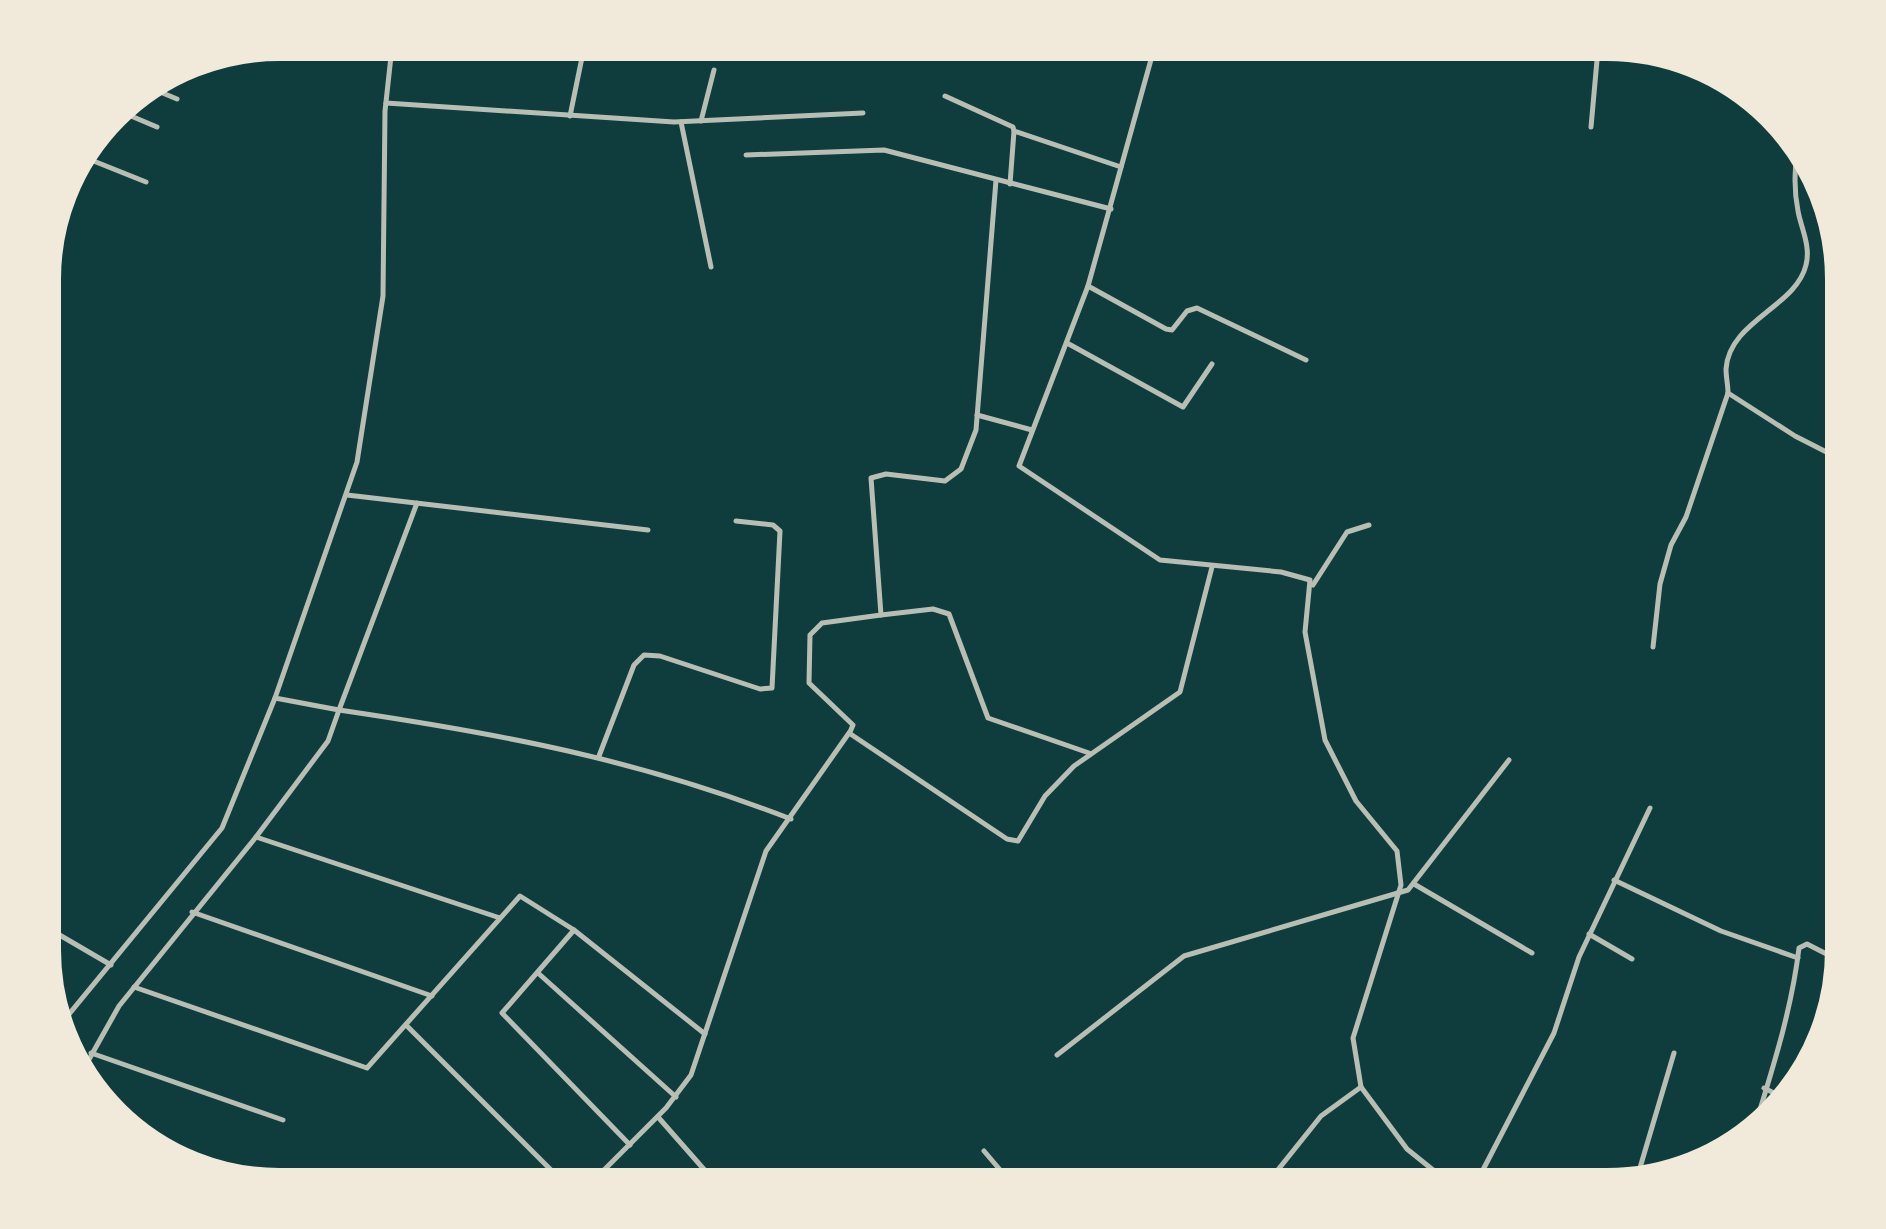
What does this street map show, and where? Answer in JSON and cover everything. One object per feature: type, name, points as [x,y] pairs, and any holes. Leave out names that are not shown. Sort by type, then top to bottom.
[{"type":"street","points":[[66,1018],[222,828],[275,698],[347,494],[357,462],[383,296],[386,103],[391,55]]},
{"type":"street","points":[[570,116],[583,55]]},
{"type":"street","points":[[1152,55],[1088,286],[1020,458],[1022,472],[1160,560],[1281,572],[1305,578],[1313,585]]},
{"type":"street","points":[[1591,127],[1598,55]]},
{"type":"street","points":[[702,121],[714,70]]},
{"type":"street","points":[[157,91],[177,99]]},
{"type":"street","points":[[945,96],[1013,126],[1010,184]]},
{"type":"street","points":[[386,103],[681,122],[863,113]]},
{"type":"street","points":[[127,115],[157,127]]},
{"type":"street","points":[[681,122],[711,267]]},
{"type":"street","points":[[1014,132],[1120,167]]},
{"type":"street","points":[[746,155],[884,150],[1111,209]]},
{"type":"street","points":[[90,160],[146,182]]},
{"type":"street","points":[[1653,647],[1664,571],[1728,393],[1726,368],[1732,352],[1745,332],[1791,288],[1806,267],[1806,241],[1794,184],[1797,161]]},
{"type":"street","points":[[881,615],[871,478],[954,478],[976,430],[996,180]]},
{"type":"street","points":[[1088,286],[1166,329],[1172,330],[1187,311],[1197,308],[1306,360]]},
{"type":"street","points":[[1067,342],[1184,407],[1190,404],[1212,364]]},
{"type":"street","points":[[1728,393],[1831,454]]},
{"type":"street","points":[[977,415],[1033,430]]},
{"type":"street","points":[[347,494],[648,530]]},
{"type":"street","points":[[86,1063],[134,987],[328,741],[417,504]]},
{"type":"street","points":[[599,756],[634,664],[644,655],[660,656],[760,689],[772,688],[780,531],[773,525],[736,521]]},
{"type":"street","points":[[1369,524],[1347,532],[1313,585],[1305,632],[1325,740],[1356,801],[1397,851],[1398,895],[1353,1038],[1361,1087],[1407,1150],[1437,1174]]},
{"type":"street","points":[[849,734],[1013,842],[1023,837],[1045,796],[1089,753],[1180,692],[1212,567]]},
{"type":"street","points":[[601,1174],[658,1117],[692,1075],[762,862],[853,725],[809,683],[810,635],[822,623],[933,609],[949,614],[988,718],[1089,753]]},
{"type":"street","points":[[275,698],[462,727],[599,756],[792,820]]},
{"type":"street","points":[[1057,1054],[1184,956],[1355,904],[1398,895],[1414,884],[1509,760]]},
{"type":"street","points":[[1481,1174],[1554,1032],[1589,934],[1650,808]]},
{"type":"street","points":[[256,837],[500,918]]},
{"type":"street","points":[[1614,880],[1722,931],[1798,958]]},
{"type":"street","points":[[1414,884],[1532,953]]},
{"type":"street","points":[[134,987],[363,1068],[371,1066],[520,896],[574,930],[705,1034]]},
{"type":"street","points":[[192,912],[432,996]]},
{"type":"street","points":[[574,930],[502,1013],[630,1144]]},
{"type":"street","points":[[55,932],[111,965]]},
{"type":"street","points":[[1589,934],[1632,959]]},
{"type":"street","points":[[1757,1115],[1783,1042],[1799,948],[1807,944],[1831,956]]},
{"type":"street","points":[[538,973],[676,1097]]},
{"type":"street","points":[[407,1026],[554,1174]]},
{"type":"street","points":[[91,1053],[283,1120]]},
{"type":"street","points":[[1639,1172],[1674,1053]]},
{"type":"street","points":[[1275,1174],[1321,1116],[1361,1087]]},
{"type":"street","points":[[1764,1088],[1777,1095]]},
{"type":"street","points":[[658,1117],[708,1174]]},
{"type":"street","points":[[984,1150],[1004,1174]]}]
